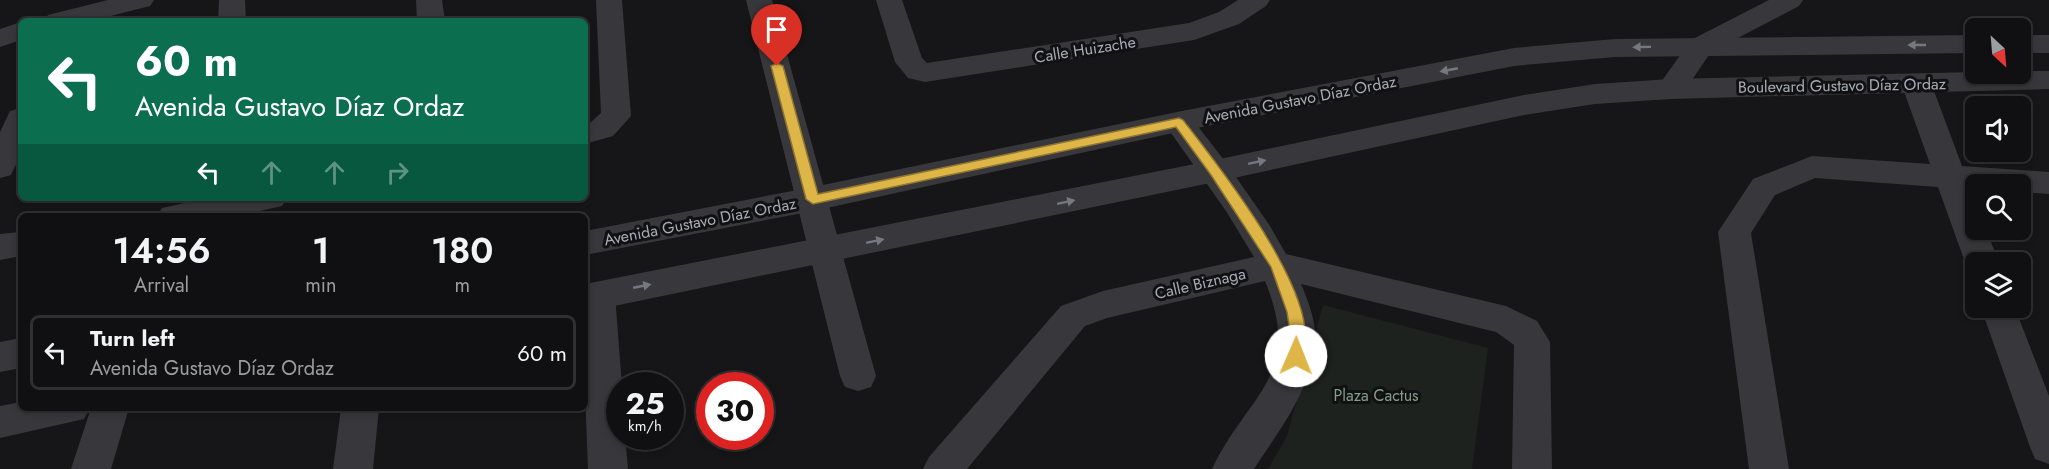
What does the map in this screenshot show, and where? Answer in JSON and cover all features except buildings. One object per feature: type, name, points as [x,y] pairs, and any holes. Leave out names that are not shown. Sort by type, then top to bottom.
[{"type":"street","points":[[70,18],[141,0]]},
{"type":"street","points":[[232,0],[232,18]]},
{"type":"street","points":[[429,0],[431,18]]},
{"type":"street","points":[[588,133],[602,129],[616,116],[609,0]]},
{"type":"street","points":[[759,0],[858,376]]},
{"type":"street","name":"Calle Huizache","points":[[890,0],[909,62],[918,71],[939,72],[1194,31],[1229,18],[1257,0]]},
{"type":"street","points":[[608,469],[591,296],[826,251],[1524,105],[1595,94],[1671,89],[1701,46],[1790,0]]},
{"type":"street","points":[[0,38],[18,32]]},
{"type":"street","points":[[1701,46],[1965,44]]},
{"type":"street","points":[[2031,44],[2049,44]]},
{"type":"street","name":"Avenida Gustavo Díaz Ordaz","points":[[588,242],[1514,57],[1616,48],[1701,46]]},
{"type":"street","name":"Boulevard Gustavo Díaz Ordaz","points":[[1671,89],[2049,80]]},
{"type":"street","points":[[1916,83],[1978,252]]},
{"type":"street","points":[[1179,123],[1215,171],[1277,265],[1294,312],[1297,332],[1296,356],[1281,390],[1232,469]]},
{"type":"street","points":[[0,167],[18,125]]},
{"type":"street","points":[[1769,469],[1734,232],[1764,187],[1812,167],[2049,183]]},
{"type":"street","points":[[186,209],[249,201]]},
{"type":"street","points":[[0,248],[18,245]]},
{"type":"street","name":"Calle Biznaga","points":[[943,469],[1073,316],[1103,305],[1277,265],[1506,321],[1524,331],[1532,342],[1532,469]]},
{"type":"street","points":[[2002,318],[2049,447]]},
{"type":"street","points":[[0,357],[18,354]]},
{"type":"street","points":[[0,422],[56,411]]},
{"type":"street","points":[[91,469],[109,411]]},
{"type":"street","points":[[352,469],[360,411]]},
{"type":"green space","name":"Plaza Cactus","points":[[1323,305],[1488,348],[1472,469],[1268,469],[1287,436]]},
{"type":"route","points":[[777,66],[813,199],[1179,123],[1215,171],[1277,265],[1294,312],[1297,332],[1296,356]]}]
